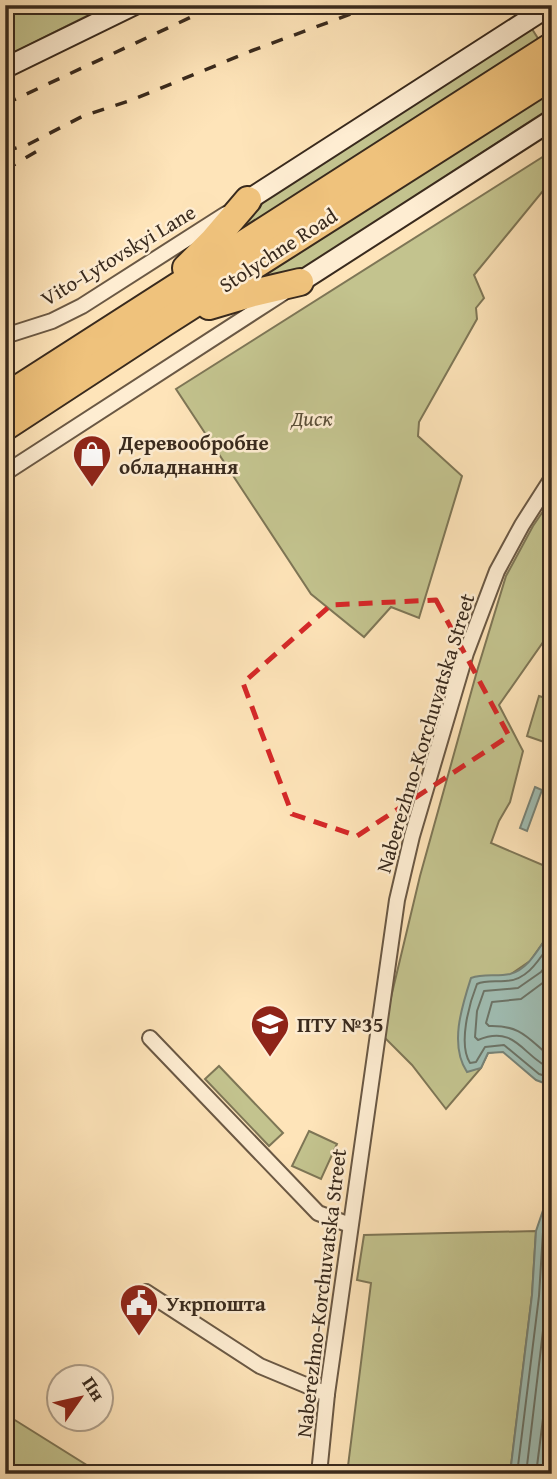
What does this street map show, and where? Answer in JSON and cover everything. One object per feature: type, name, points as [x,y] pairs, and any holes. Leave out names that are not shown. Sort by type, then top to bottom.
[{"type":"highway","name":"Stolychne Road","points":[[5,427],[155,316],[552,46]]},
{"type":"highway","name":"Stolychne Road","points":[[5,397],[155,316],[552,76]]},
{"type":"highway","points":[[155,316],[248,200]]},
{"type":"highway","points":[[155,316],[300,282]]},
{"type":"main road","points":[[5,68],[134,5]]},
{"type":"main road","points":[[248,200],[543,9]]},
{"type":"main road","points":[[300,282],[552,120]]},
{"type":"street","name":"Vito-Lytovskyi Lane","points":[[5,336],[52,321],[82,306],[248,200]]},
{"type":"street","points":[[5,473],[300,282]]},
{"type":"street","name":"Naberezhno-Korchuvatska Street","points":[[319,1474],[327,1394],[397,900],[414,829],[466,653],[496,571],[552,478]]},
{"type":"street","points":[[150,1038],[318,1213],[350,1225]]},
{"type":"street","points":[[146,1292],[260,1366],[327,1394]]},
{"type":"highlighted area","points":[[436,600],[509,736],[357,836],[292,814],[243,683],[331,605]]},
{"type":"green space","points":[[5,5],[109,5],[5,57]]},
{"type":"green space","points":[[532,29],[539,40],[228,240],[257,202]]},
{"type":"green space","points":[[552,91],[552,107],[304,269],[257,280]]},
{"type":"green space","name":"Диск","points":[[552,151],[552,180],[474,275],[484,298],[476,308],[477,319],[419,422],[418,436],[462,476],[419,618],[391,607],[364,637],[311,594],[176,389]]},
{"type":"green space","points":[[552,498],[552,617],[548,635],[499,705],[523,751],[510,802],[491,843],[552,869],[552,930],[530,961],[511,974],[494,1052],[488,1053],[481,1068],[446,1109],[412,1065],[382,1035],[420,876],[506,576],[533,526]]},
{"type":"green space","points":[[539,696],[552,700],[552,730],[547,743],[527,736]]},
{"type":"green space","points":[[219,1066],[283,1133],[269,1146],[205,1079]]},
{"type":"green space","points":[[309,1131],[337,1144],[321,1179],[292,1166]]},
{"type":"green space","points":[[536,1231],[532,1295],[510,1474],[347,1474],[371,1283],[357,1280],[364,1235]]},
{"type":"green space","points":[[10,1417],[93,1469],[92,1474],[5,1474],[5,1422]]},
{"type":"water","points":[[535,787],[542,790],[527,831],[520,828]]},
{"type":"water","points":[[552,930],[552,1086],[536,1080],[503,1052],[488,1053],[481,1068],[467,1072],[459,1050],[458,1038],[461,1013],[471,978],[505,975],[517,971],[529,962]]},
{"type":"water","points":[[552,1184],[552,1474],[510,1474],[532,1295],[536,1231]]},
{"type":"railway","points":[[5,104],[217,5]]},
{"type":"railway","points":[[5,151],[27,145],[83,116],[132,100],[251,51],[375,5]]},
{"type":"railway","points":[[5,170],[44,147]]},
{"type":"place","name":"Деревообробне обладнання","points":[[92,488]]},
{"type":"place","name":"ПТУ №35","points":[[270,1058]]},
{"type":"place","name":"Укрпошта","points":[[139,1337]]}]
